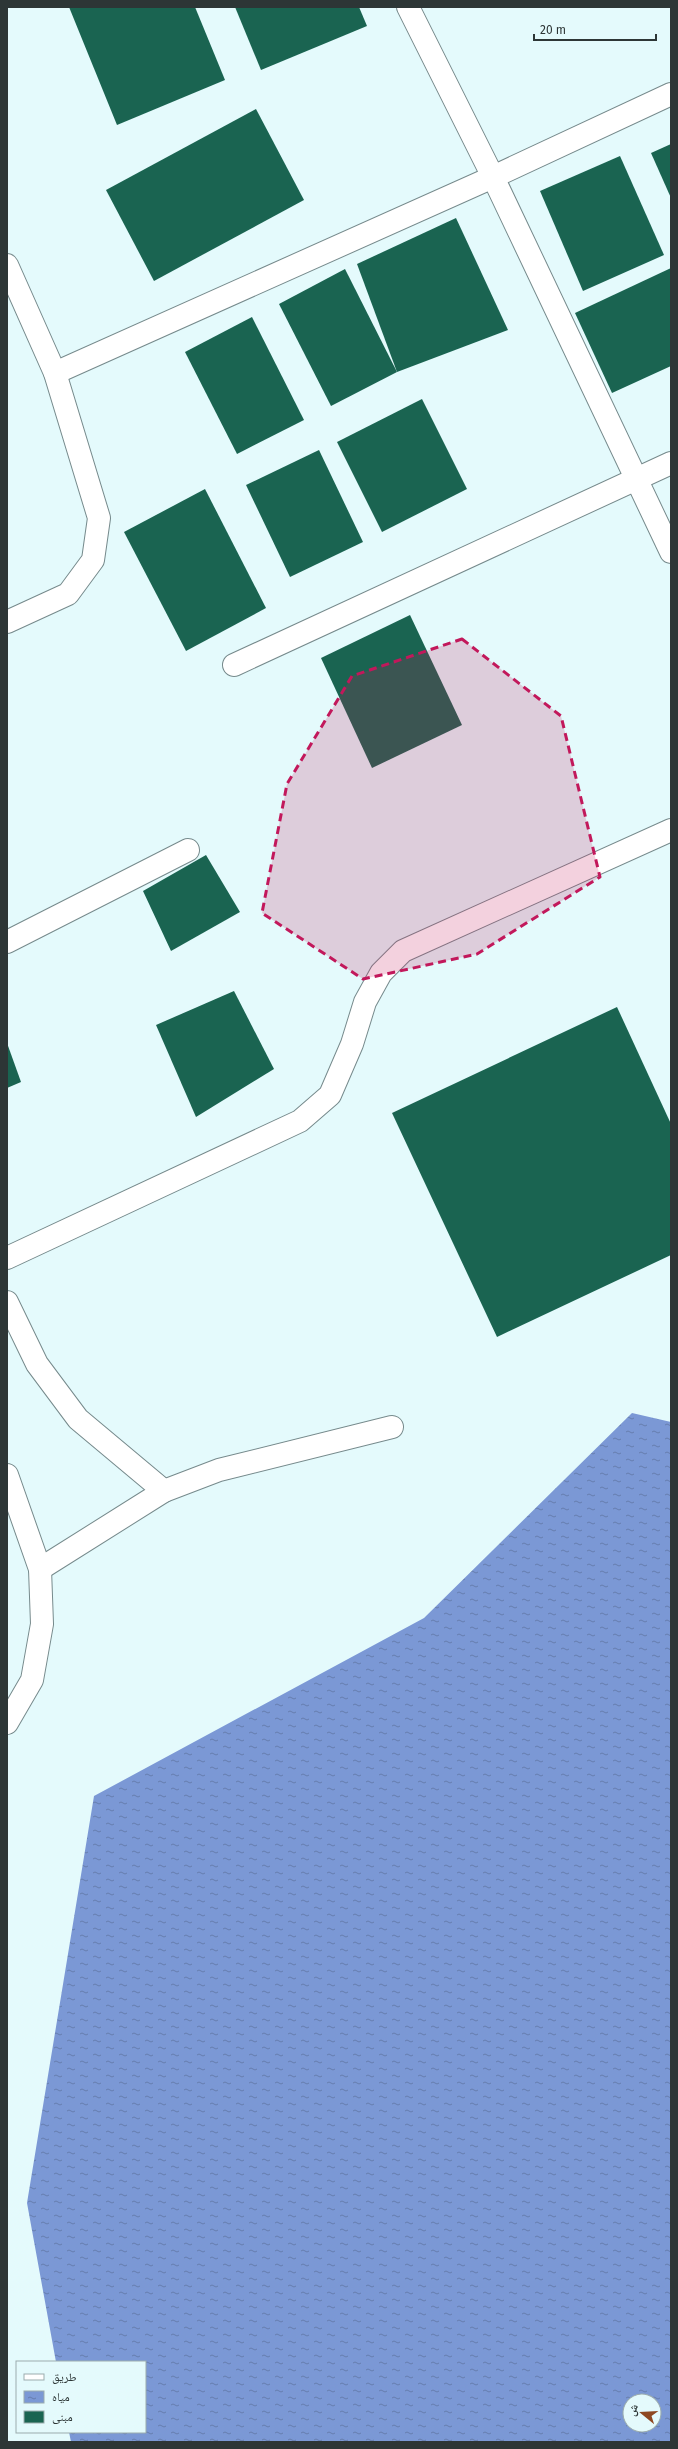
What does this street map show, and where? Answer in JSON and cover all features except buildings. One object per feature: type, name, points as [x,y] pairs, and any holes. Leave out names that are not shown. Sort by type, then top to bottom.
[{"type":"street","points":[[408,7],[493,176],[671,552]]},
{"type":"street","points":[[55,373],[493,176],[671,94]]},
{"type":"street","points":[[7,265],[55,373],[100,518],[93,560],[68,594],[7,622]]},
{"type":"street","points":[[234,665],[671,463]]},
{"type":"street","points":[[7,1258],[300,1121],[330,1095],[352,1044],[365,1002],[381,973],[403,951],[671,830]]},
{"type":"street","points":[[7,942],[188,850]]},
{"type":"street","points":[[7,1302],[37,1364],[78,1419],[164,1491]]},
{"type":"street","points":[[40,1569],[164,1491],[219,1470],[392,1427]]},
{"type":"street","points":[[7,1475],[40,1569],[42,1624],[32,1680],[7,1723]]},
{"type":"highlighted area","points":[[462,639],[561,716],[600,877],[477,954],[363,979],[262,913],[287,784],[352,676]]},
{"type":"water","points":[[632,1413],[671,1422],[671,2442],[71,2442],[69,2433],[146,2433],[146,2361],[56,2361],[27,2203],[94,1796],[424,1618]]}]
